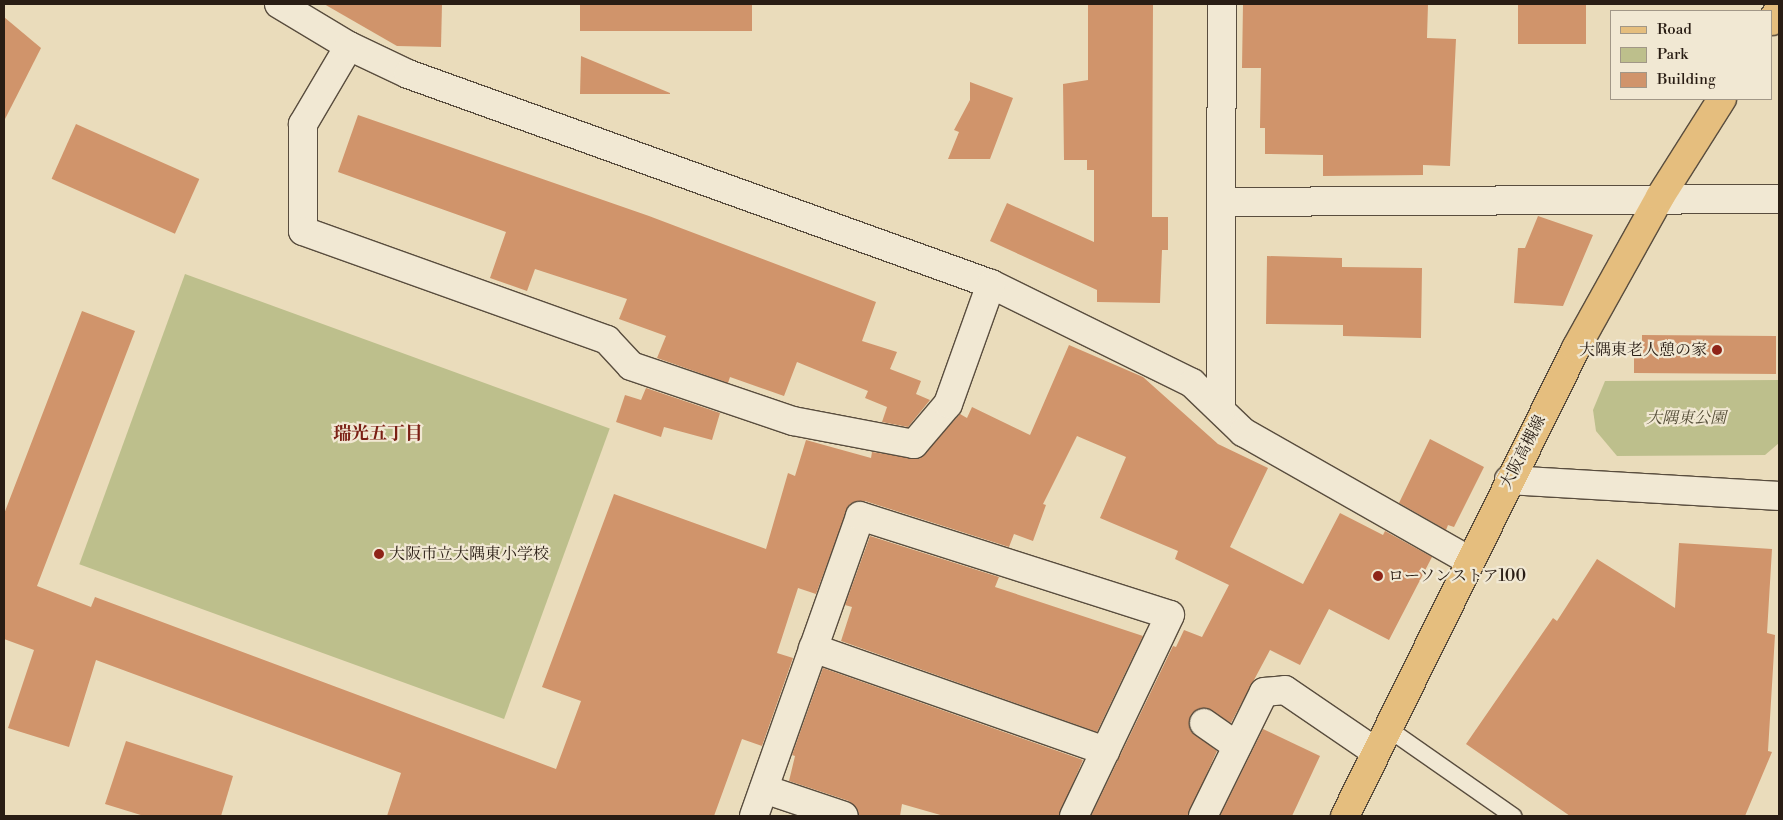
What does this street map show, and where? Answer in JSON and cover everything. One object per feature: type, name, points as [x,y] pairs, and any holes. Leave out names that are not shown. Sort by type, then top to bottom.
[{"type":"main road","name":"大阪高槻線","points":[[1344,816],[1468,560],[1509,480],[1660,197],[1721,100]]},
{"type":"street","points":[[278,4],[349,46],[408,74],[991,284],[1192,383],[1243,432],[1468,560]]},
{"type":"street","points":[[1221,410],[1222,4]]},
{"type":"street","points":[[349,46],[304,124],[303,231],[606,340],[631,366],[793,421],[914,444],[948,404],[991,284]]},
{"type":"street","points":[[1221,202],[1660,197],[1779,199]]},
{"type":"street","points":[[1509,480],[1779,496]]},
{"type":"street","points":[[754,816],[860,516],[1170,615],[1074,816]]},
{"type":"street","points":[[813,648],[1105,751]]},
{"type":"street","points":[[1202,816],[1264,692],[1285,690],[1381,740]]},
{"type":"street","points":[[1204,723],[1237,746]]},
{"type":"street","points":[[764,789],[844,816]]},
{"type":"lane","points":[[1381,740],[1513,816]]},
{"type":"green space","points":[[185,274],[610,429],[504,719],[79,564]]},
{"type":"green space","name":"大隅東公園","points":[[1779,380],[1779,443],[1765,455],[1617,456],[1596,431],[1593,410],[1605,381]]},
{"type":"building","points":[[324,4],[442,4],[441,47],[397,46]]},
{"type":"building","points":[[580,4],[752,4],[752,31],[580,31]]},
{"type":"building","points":[[1088,4],[1153,4],[1152,217],[1168,217],[1168,250],[1162,250],[1160,303],[1097,302],[1097,290],[990,241],[1007,203],[1094,242],[1094,170],[1087,170],[1087,160],[1064,160],[1063,84],[1088,80]]},
{"type":"building","points":[[1243,4],[1428,4],[1427,38],[1456,39],[1450,166],[1423,165],[1423,175],[1323,176],[1323,155],[1265,154],[1265,128],[1260,128],[1261,68],[1242,68]]},
{"type":"building","points":[[1518,4],[1586,4],[1586,44],[1518,44]]},
{"type":"building","points":[[4,17],[41,48],[4,121]]},
{"type":"building","points":[[581,56],[670,93],[670,94],[580,94]]},
{"type":"building","points":[[970,82],[1013,98],[990,159],[948,159],[959,132],[954,130],[970,100]]},
{"type":"building","points":[[358,115],[649,216],[876,302],[862,341],[897,352],[890,369],[921,381],[916,394],[930,400],[908,427],[882,422],[887,407],[865,398],[868,391],[797,362],[784,396],[730,377],[728,383],[657,358],[666,336],[619,319],[627,299],[535,269],[527,291],[490,278],[506,232],[338,172]]},
{"type":"building","points":[[76,124],[199,179],[175,234],[52,179]]},
{"type":"building","points":[[1538,216],[1593,235],[1563,306],[1514,303],[1518,248],[1525,248]]},
{"type":"building","points":[[1267,256],[1342,258],[1342,267],[1422,268],[1421,338],[1343,336],[1343,325],[1266,324]]},
{"type":"building","points":[[82,311],[135,331],[37,586],[91,607],[95,597],[556,769],[581,701],[542,687],[614,494],[766,549],[788,473],[795,476],[806,440],[871,458],[872,452],[919,459],[960,414],[967,418],[972,407],[1030,435],[1069,345],[1143,377],[1218,444],[1268,468],[1230,547],[1303,584],[1340,513],[1383,535],[1385,531],[1432,557],[1389,640],[1329,609],[1300,665],[1270,650],[1231,723],[1206,708],[1192,714],[1190,730],[1217,751],[1188,816],[1091,816],[1173,646],[1176,647],[1184,630],[1202,637],[1229,585],[1175,559],[1178,551],[1100,518],[1126,457],[1077,436],[1043,504],[1046,505],[1033,541],[1014,534],[1009,547],[865,501],[849,505],[816,594],[798,588],[777,653],[793,658],[762,746],[742,739],[714,816],[387,816],[401,773],[96,660],[69,747],[8,728],[34,650],[4,639],[4,514]]},
{"type":"building","points":[[1642,335],[1776,336],[1776,374],[1634,373],[1634,343],[1642,343]]},
{"type":"building","points":[[646,388],[720,413],[712,440],[664,427],[661,437],[616,422],[625,395],[641,400]]},
{"type":"building","points":[[1430,439],[1484,467],[1454,527],[1448,525],[1446,530],[1399,503]]},
{"type":"building","points":[[870,536],[999,577],[995,587],[1143,636],[1097,732],[841,641],[852,607],[845,605]]},
{"type":"building","points":[[1679,543],[1772,549],[1767,633],[1775,635],[1768,751],[1772,752],[1745,816],[1570,816],[1466,744],[1553,618],[1557,621],[1597,559],[1675,608]]},
{"type":"building","points":[[823,668],[1083,760],[1059,816],[944,816],[902,804],[900,816],[859,816],[849,801],[789,781],[795,756],[792,755]]},
{"type":"building","points":[[1263,729],[1320,756],[1292,816],[1220,816]]},
{"type":"building","points":[[126,741],[233,776],[221,816],[144,816],[105,804]]},
{"type":"place","name":"大隅東老人憩の家","points":[[1717,350]]},
{"type":"place","name":"大阪市立大隅東小学校","points":[[379,554]]},
{"type":"place","name":"ローソンストア100","points":[[1378,576]]},
{"type":"district","name":"瑞光五丁目","points":[[378,434]]}]
